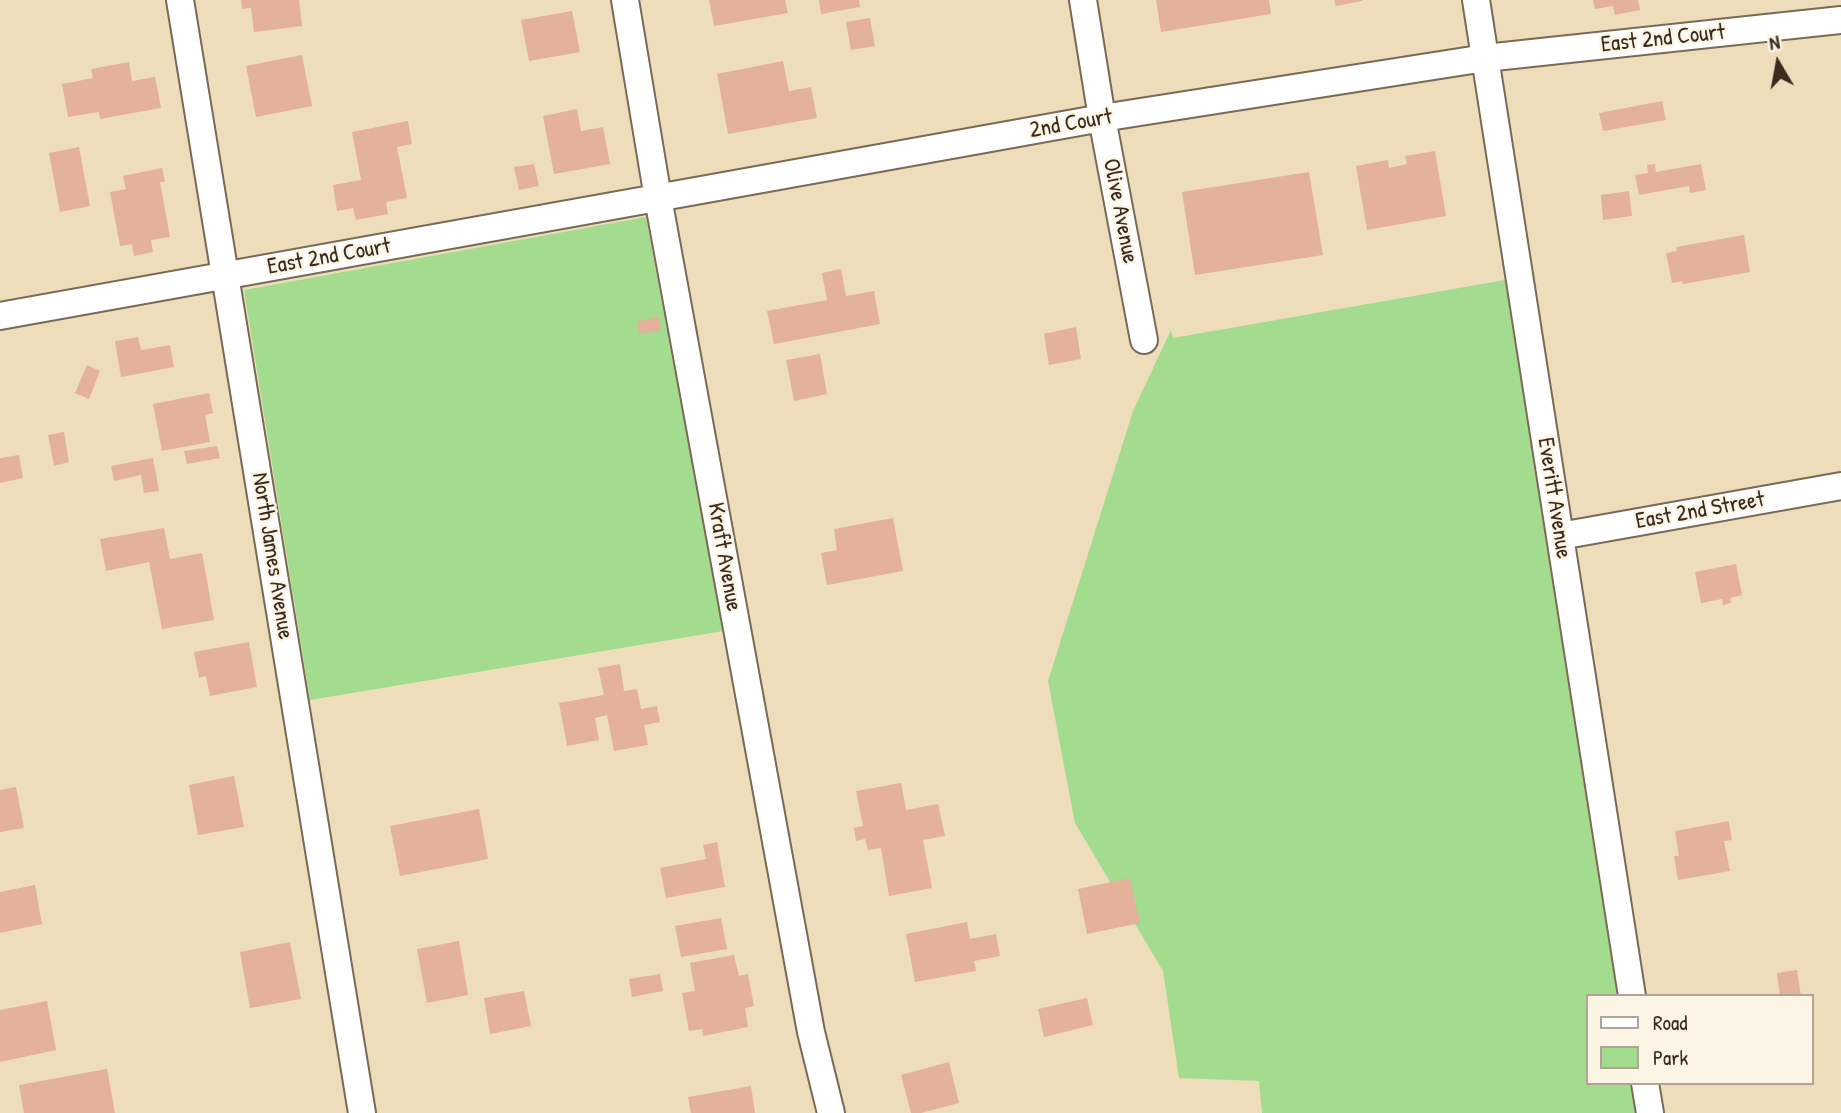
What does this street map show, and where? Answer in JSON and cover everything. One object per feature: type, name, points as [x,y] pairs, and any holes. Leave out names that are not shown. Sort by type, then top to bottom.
[{"type":"street","name":"North James Avenue","points":[[180,0],[362,1113]]},
{"type":"street","name":"Kraft Avenue","points":[[625,0],[658,198],[809,1019],[831,1113]]},
{"type":"street","name":"Olive Avenue","points":[[1083,0],[1102,118],[1144,340]]},
{"type":"street","name":"Everitt Avenue","points":[[1476,0],[1632,994]]},
{"type":"street","name":"East 2nd Court","points":[[1485,58],[1841,20]]},
{"type":"street","name":"2nd Court","points":[[658,198],[1102,118],[1485,58]]},
{"type":"street","name":"East 2nd Court","points":[[0,316],[658,198]]},
{"type":"street","name":"East 2nd Street","points":[[1560,536],[1841,486]]},
{"type":"street","points":[[1645,1085],[1650,1113]]},
{"type":"green space","points":[[646,217],[723,631],[310,700],[244,290]]},
{"type":"green space","points":[[1505,280],[1617,994],[1586,994],[1586,1085],[1630,1085],[1635,1113],[1262,1113],[1259,1081],[1179,1078],[1163,971],[1075,823],[1048,681],[1133,411],[1171,330],[1173,338]]},
{"type":"building","points":[[241,0],[299,0],[302,26],[254,32],[251,8],[242,9]]},
{"type":"building","points":[[709,0],[785,0],[788,13],[714,26]]},
{"type":"building","points":[[819,0],[859,0],[860,7],[821,14]]},
{"type":"building","points":[[1156,0],[1269,0],[1271,14],[1161,32]]},
{"type":"building","points":[[1334,0],[1362,0],[1362,1],[1336,6]]},
{"type":"building","points":[[1593,0],[1638,0],[1640,10],[1615,15],[1613,6],[1595,9]]},
{"type":"building","points":[[572,11],[580,52],[529,61],[521,20]]},
{"type":"building","points":[[870,18],[875,46],[851,50],[846,22]]},
{"type":"building","points":[[302,55],[312,106],[256,117],[246,66]]},
{"type":"building","points":[[783,61],[789,91],[811,87],[817,118],[728,134],[717,74]]},
{"type":"building","points":[[129,62],[132,81],[155,77],[161,108],[100,119],[99,112],[68,117],[62,84],[93,78],[91,69]]},
{"type":"building","points":[[1662,101],[1666,120],[1603,131],[1599,113]]},
{"type":"building","points":[[577,109],[581,131],[603,127],[610,164],[554,174],[543,116]]},
{"type":"building","points":[[408,121],[412,144],[397,147],[407,198],[386,202],[388,214],[356,220],[353,208],[337,211],[333,185],[361,180],[352,132]]},
{"type":"building","points":[[79,147],[90,206],[60,212],[49,153]]},
{"type":"building","points":[[1435,151],[1446,216],[1367,230],[1356,166],[1388,160],[1389,168],[1407,164],[1405,156]]},
{"type":"building","points":[[534,164],[539,186],[519,190],[514,167]]},
{"type":"building","points":[[1655,164],[1656,172],[1701,164],[1706,190],[1690,193],[1689,186],[1639,195],[1635,175],[1648,173],[1647,165]]},
{"type":"building","points":[[162,168],[165,182],[160,182],[170,237],[151,240],[153,252],[134,256],[132,244],[120,246],[110,192],[126,189],[123,176]]},
{"type":"building","points":[[1309,172],[1323,255],[1195,275],[1182,192]]},
{"type":"building","points":[[1629,191],[1632,216],[1603,220],[1601,195]]},
{"type":"building","points":[[1744,235],[1750,272],[1683,284],[1682,281],[1672,283],[1666,253],[1677,251],[1676,247]]},
{"type":"building","points":[[841,269],[846,296],[874,291],[880,324],[774,344],[767,311],[827,300],[822,273]]},
{"type":"building","points":[[659,317],[661,330],[639,334],[637,321]]},
{"type":"building","points":[[1076,327],[1081,359],[1049,365],[1044,334]]},
{"type":"building","points":[[138,337],[141,350],[170,345],[174,367],[121,377],[115,341]]},
{"type":"building","points":[[820,354],[827,394],[794,401],[786,360]]},
{"type":"building","points":[[87,365],[100,371],[89,399],[75,393]]},
{"type":"building","points":[[209,393],[213,413],[205,415],[210,442],[162,451],[153,404]]},
{"type":"building","points":[[64,432],[69,462],[54,466],[48,435]]},
{"type":"building","points":[[217,446],[220,458],[187,464],[184,451]]},
{"type":"building","points":[[19,455],[23,478],[0,483],[0,458]]},
{"type":"building","points":[[153,458],[159,491],[144,493],[141,475],[114,481],[111,466]]},
{"type":"building","points":[[893,518],[903,571],[827,585],[821,553],[837,550],[834,529]]},
{"type":"building","points":[[164,528],[170,559],[202,553],[214,620],[162,629],[149,562],[106,571],[100,539]]},
{"type":"building","points":[[1736,564],[1742,595],[1730,598],[1731,603],[1723,605],[1722,599],[1701,603],[1695,572]]},
{"type":"building","points":[[249,642],[257,687],[210,696],[206,676],[199,678],[194,652]]},
{"type":"building","points":[[620,664],[624,691],[637,689],[641,709],[657,706],[660,722],[644,725],[648,745],[614,751],[607,715],[595,718],[599,740],[567,746],[559,703],[604,695],[598,668]]},
{"type":"building","points":[[234,776],[244,827],[198,835],[189,785]]},
{"type":"building","points":[[901,783],[906,810],[938,804],[945,836],[923,840],[932,888],[889,896],[881,848],[868,850],[865,839],[856,841],[854,828],[863,826],[856,791]]},
{"type":"building","points":[[16,787],[24,828],[0,832],[0,790]]},
{"type":"building","points":[[479,809],[488,859],[400,876],[390,826]]},
{"type":"building","points":[[1729,821],[1732,840],[1724,841],[1730,871],[1678,880],[1674,856],[1679,856],[1675,831]]},
{"type":"building","points":[[717,842],[725,887],[666,898],[660,868],[706,859],[703,845]]},
{"type":"building","points":[[1130,878],[1140,923],[1087,934],[1078,889]]},
{"type":"building","points":[[35,885],[42,924],[0,933],[0,892]]},
{"type":"building","points":[[721,918],[727,949],[681,957],[675,926]]},
{"type":"building","points":[[967,922],[970,939],[996,934],[1000,956],[974,961],[976,971],[915,982],[906,934]]},
{"type":"building","points":[[459,941],[468,995],[427,1003],[417,949]]},
{"type":"building","points":[[290,942],[301,999],[250,1008],[240,952]]},
{"type":"building","points":[[734,955],[739,976],[748,974],[754,1006],[745,1008],[748,1027],[703,1036],[702,1029],[689,1031],[682,993],[695,991],[690,963]]},
{"type":"building","points":[[1797,970],[1801,994],[1780,994],[1777,973]]},
{"type":"building","points":[[660,974],[663,991],[632,997],[629,979]]},
{"type":"building","points":[[524,991],[531,1026],[490,1034],[484,998]]},
{"type":"building","points":[[1087,998],[1093,1025],[1044,1037],[1038,1009]]},
{"type":"building","points":[[47,1001],[56,1050],[0,1062],[0,1010]]},
{"type":"building","points":[[949,1062],[959,1103],[911,1113],[901,1075]]},
{"type":"building","points":[[107,1069],[115,1113],[24,1113],[19,1085]]},
{"type":"building","points":[[751,1086],[755,1113],[691,1113],[688,1097]]}]
